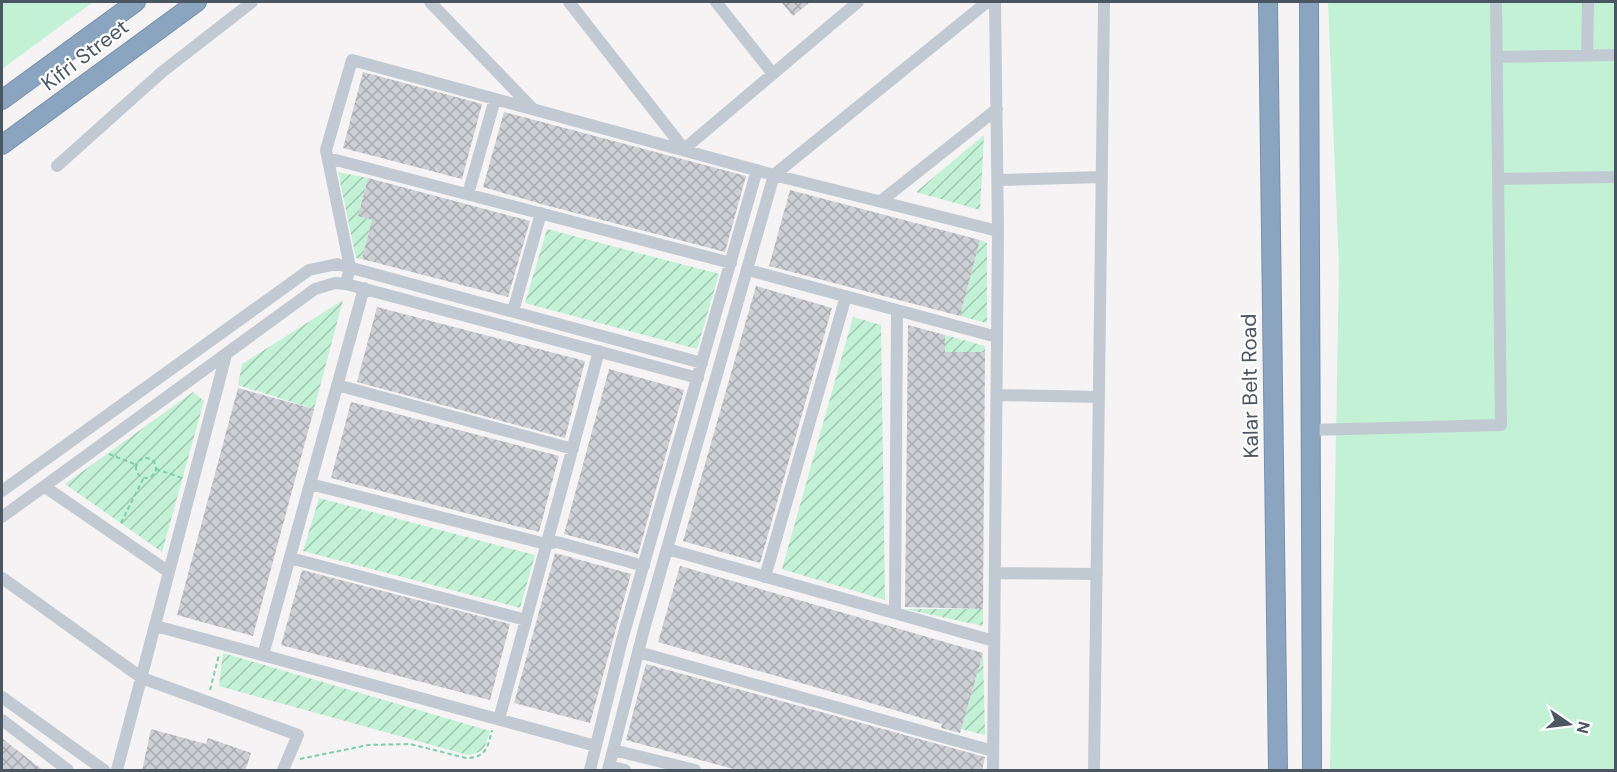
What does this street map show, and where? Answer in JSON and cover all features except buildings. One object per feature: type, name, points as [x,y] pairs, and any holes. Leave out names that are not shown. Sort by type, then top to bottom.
[{"type":"highway","name":"Kifri Street","points":[[2,100],[136,2]]},
{"type":"highway","name":"Kifri Street","points":[[2,145],[197,2]]},
{"type":"highway","name":"Kalar Belt Road","points":[[1268,2],[1278,771]]},
{"type":"highway","points":[[1309,2],[1312,771]]},
{"type":"street","points":[[57,166],[162,72],[252,2]]},
{"type":"street","points":[[430,2],[532,109]]},
{"type":"street","points":[[569,2],[684,149]]},
{"type":"street","points":[[716,2],[773,74]]},
{"type":"street","points":[[684,149],[858,2]]},
{"type":"street","points":[[625,771],[608,768],[638,652],[774,175],[987,2]]},
{"type":"street","points":[[993,771],[998,231],[995,2]]},
{"type":"street","points":[[1094,771],[1104,2]]},
{"type":"street","points":[[1310,430],[1502,425],[1496,2]]},
{"type":"street","points":[[1587,55],[1588,2]]},
{"type":"street","points":[[1497,57],[1616,55]]},
{"type":"street","points":[[346,284],[350,267],[326,150],[352,60],[774,175],[998,231]]},
{"type":"street","points":[[468,194],[495,99]]},
{"type":"street","points":[[881,201],[997,108]]},
{"type":"street","points":[[328,158],[731,263]]},
{"type":"street","points":[[590,771],[622,640],[757,170]]},
{"type":"street","points":[[998,180],[1102,177]]},
{"type":"street","points":[[1498,179],[1616,177]]},
{"type":"street","points":[[513,311],[541,213]]},
{"type":"street","points":[[2,491],[309,270],[337,264],[702,363]]},
{"type":"street","points":[[748,270],[997,337]]},
{"type":"street","points":[[2,517],[315,289],[335,283],[364,288],[698,378]]},
{"type":"street","points":[[263,656],[364,288]]},
{"type":"street","points":[[442,309],[447,293]]},
{"type":"street","points":[[765,577],[846,296]]},
{"type":"street","points":[[895,613],[897,310]]},
{"type":"street","points":[[497,719],[599,351]]},
{"type":"street","points":[[117,771],[226,355]]},
{"type":"street","points":[[337,386],[573,448]]},
{"type":"street","points":[[997,395],[1099,397]]},
{"type":"street","points":[[310,484],[546,544],[557,542],[644,566]]},
{"type":"street","points":[[45,487],[169,572]]},
{"type":"street","points":[[668,549],[994,641]]},
{"type":"street","points":[[290,558],[526,620]]},
{"type":"street","points":[[995,573],[1097,574]]},
{"type":"street","points":[[2,578],[142,678],[298,735],[284,767]]},
{"type":"street","points":[[156,626],[596,746]]},
{"type":"street","points":[[638,652],[993,751]]},
{"type":"street","points":[[2,697],[104,771]]},
{"type":"street","points":[[17,708],[3,721],[68,771]]},
{"type":"street","points":[[613,750],[695,771]]},
{"type":"path","points":[[96,449],[137,465]]},
{"type":"path","points":[[147,458],[155,463],[156,469],[150,477],[144,477],[138,474],[137,465],[141,459],[147,458]]},
{"type":"path","points":[[156,469],[193,482]]},
{"type":"path","points":[[116,535],[144,477]]},
{"type":"path","points":[[207,702],[221,644]]},
{"type":"path","points":[[284,767],[368,745],[410,744],[474,758],[487,751],[497,719]]},
{"type":"green space","points":[[2,2],[93,2],[2,69]]},
{"type":"green space","points":[[1328,2],[1615,2],[1615,770],[1330,770],[1339,267]]},
{"type":"green space","points":[[984,135],[980,210],[916,192]]},
{"type":"green space","points":[[338,172],[368,178],[358,216],[372,220],[362,259],[356,258]]},
{"type":"green space","points":[[547,229],[719,274],[697,349],[525,303]]},
{"type":"green space","points":[[980,240],[987,243],[987,323],[960,316]]},
{"type":"green space","points":[[343,300],[314,409],[238,385],[242,364]]},
{"type":"green space","points":[[853,317],[881,325],[885,600],[782,569]]},
{"type":"green space","points":[[945,335],[985,346],[985,352],[945,352]]},
{"type":"green space","points":[[193,392],[204,401],[162,552],[65,484]]},
{"type":"green space","points":[[319,498],[535,555],[520,608],[303,551]]},
{"type":"green space","points":[[905,609],[983,609],[983,626]]},
{"type":"green space","points":[[223,653],[490,731],[487,741],[482,750],[468,755],[219,686]]},
{"type":"green space","points":[[983,653],[985,735],[961,729]]}]
